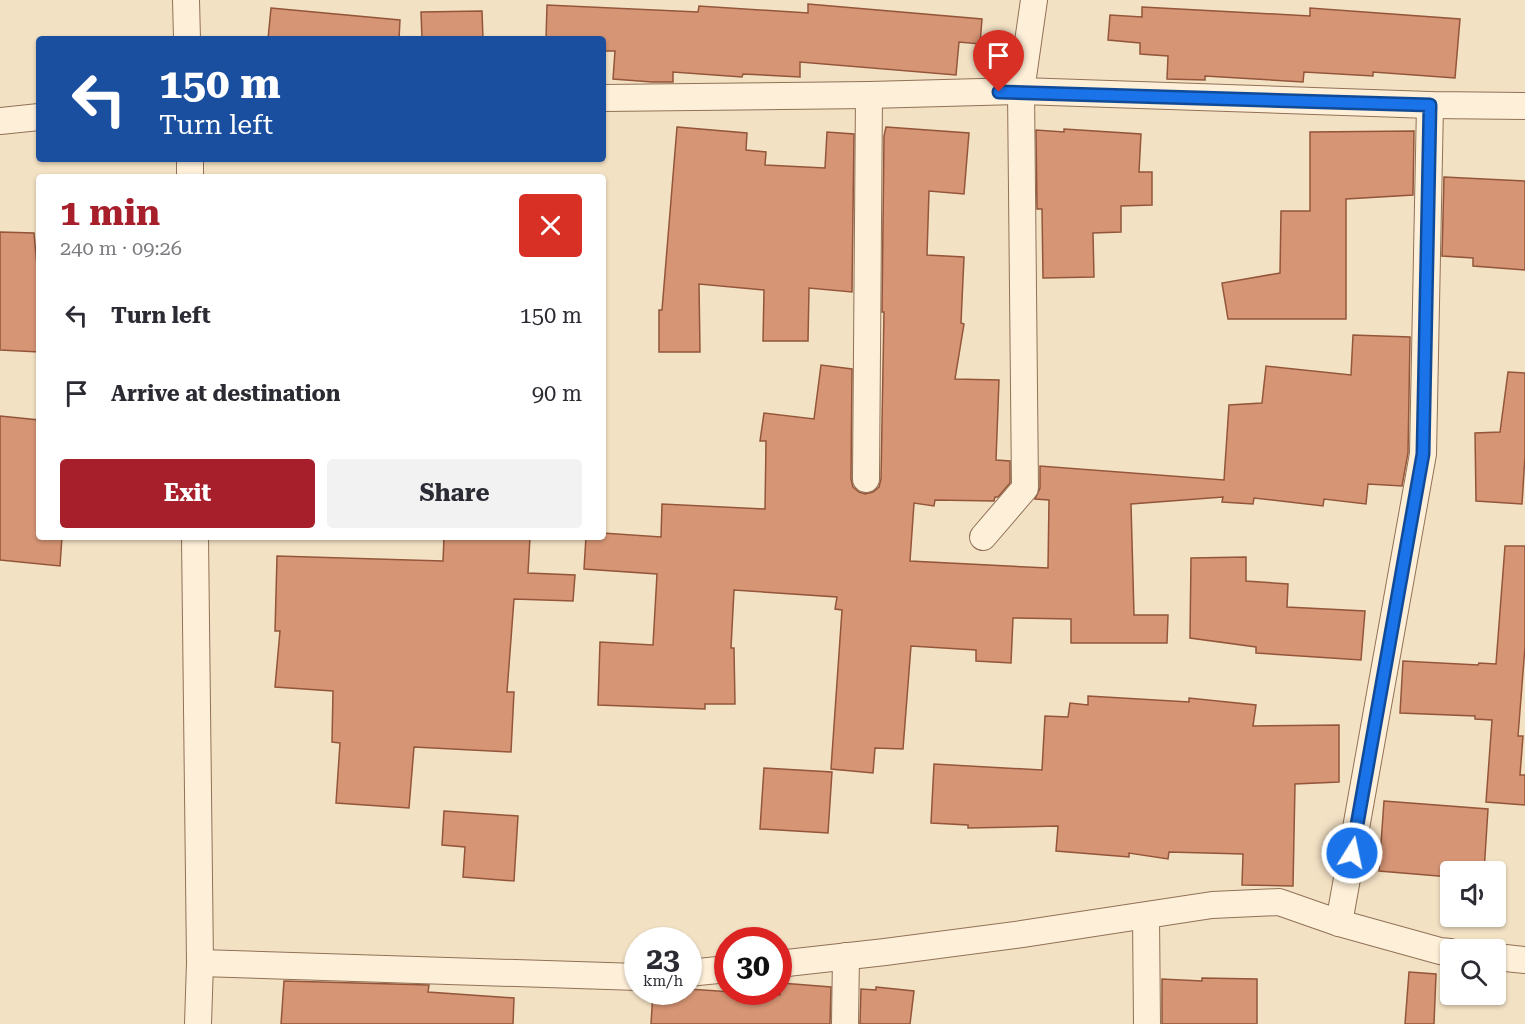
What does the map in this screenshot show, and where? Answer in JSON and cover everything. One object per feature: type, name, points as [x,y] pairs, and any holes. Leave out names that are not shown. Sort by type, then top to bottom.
[{"type":"street","points":[[186,0],[187,36]]},
{"type":"street","points":[[982,537],[1025,488],[1021,91],[1034,0]]},
{"type":"street","points":[[606,98],[1021,91],[1430,105],[1525,106]]},
{"type":"street","points":[[866,479],[869,95]]},
{"type":"street","points":[[1339,923],[1423,454],[1430,105]]},
{"type":"street","points":[[0,121],[36,117]]},
{"type":"street","points":[[195,540],[200,963],[198,1024]]},
{"type":"street","points":[[792,962],[1146,916],[1212,905],[1279,902],[1339,923],[1440,951]]},
{"type":"street","points":[[1146,916],[1147,1024]]},
{"type":"street","points":[[846,956],[846,1024]]},
{"type":"street","points":[[1506,958],[1525,960]]},
{"type":"street","points":[[200,963],[624,977]]},
{"type":"building","points":[[808,4],[982,19],[980,44],[959,42],[956,75],[800,62],[800,77],[743,74],[742,77],[673,72],[673,82],[652,82],[613,79],[615,51],[606,51],[606,36],[546,36],[547,5],[698,12],[699,6],[808,13]]},
{"type":"building","points":[[1142,7],[1310,16],[1310,8],[1460,19],[1455,78],[1373,72],[1373,76],[1304,72],[1303,82],[1205,76],[1205,80],[1167,79],[1168,56],[1140,54],[1140,43],[1108,40],[1110,15],[1142,17]]},
{"type":"building","points":[[271,8],[400,20],[399,36],[268,36]]},
{"type":"building","points":[[482,11],[483,36],[422,36],[421,12]]},
{"type":"building","points":[[677,127],[747,133],[746,150],[766,152],[765,165],[825,168],[827,132],[854,134],[852,292],[809,288],[808,341],[763,341],[764,290],[699,284],[700,352],[659,352],[659,310],[662,310]]},
{"type":"building","points":[[886,127],[969,133],[964,194],[929,191],[927,255],[964,257],[961,323],[964,324],[955,379],[999,380],[996,460],[1010,461],[1010,483],[998,497],[995,497],[994,501],[935,500],[934,506],[914,503],[910,561],[1048,568],[1049,500],[1035,499],[1040,488],[1040,466],[1224,480],[1229,405],[1262,403],[1266,366],[1351,375],[1353,335],[1410,337],[1408,453],[1402,486],[1368,484],[1366,504],[1324,499],[1323,506],[1254,498],[1253,504],[1222,502],[1223,497],[1131,504],[1134,615],[1168,615],[1167,643],[1071,643],[1071,619],[1013,618],[1011,663],[976,661],[976,650],[911,646],[903,749],[875,748],[873,773],[831,769],[842,610],[835,609],[837,597],[734,590],[731,648],[734,648],[735,704],[705,704],[705,709],[598,705],[600,642],[653,645],[657,574],[584,569],[586,540],[606,540],[606,533],[661,537],[662,504],[765,509],[766,441],[760,441],[764,413],[814,419],[821,365],[852,369],[851,479],[853,487],[865,494],[879,487],[884,312],[882,312],[884,136]]},
{"type":"building","points":[[1064,129],[1141,134],[1139,172],[1152,172],[1152,205],[1121,206],[1121,232],[1093,233],[1094,277],[1043,278],[1042,209],[1037,209],[1036,130],[1064,132]]},
{"type":"building","points":[[1414,131],[1413,195],[1346,199],[1346,319],[1228,319],[1222,283],[1280,273],[1281,211],[1310,211],[1310,132]]},
{"type":"building","points":[[1444,177],[1525,181],[1525,270],[1473,266],[1473,258],[1442,256]]},
{"type":"building","points":[[0,232],[34,233],[36,352],[0,350]]},
{"type":"building","points":[[1508,372],[1525,373],[1525,456],[1522,504],[1476,501],[1475,433],[1500,432]]},
{"type":"building","points":[[0,416],[36,420],[36,540],[62,540],[60,566],[0,560]]},
{"type":"building","points":[[444,540],[530,540],[528,573],[575,575],[573,601],[514,599],[507,692],[514,692],[511,752],[414,747],[409,808],[336,803],[340,743],[332,742],[333,691],[275,687],[280,631],[275,631],[277,556],[443,561]]},
{"type":"building","points":[[1505,546],[1525,546],[1525,647],[1518,736],[1523,736],[1520,775],[1525,775],[1525,805],[1486,802],[1492,720],[1475,719],[1475,716],[1400,713],[1403,661],[1496,664]]},
{"type":"building","points":[[1246,557],[1246,581],[1288,584],[1287,607],[1365,611],[1361,660],[1256,653],[1256,647],[1190,638],[1191,558]]},
{"type":"building","points":[[1088,696],[1189,702],[1189,698],[1256,705],[1253,726],[1339,725],[1339,782],[1295,784],[1293,886],[1242,885],[1243,854],[1169,852],[1168,859],[1129,853],[1129,857],[1056,851],[1058,826],[968,828],[968,825],[931,823],[934,764],[1042,770],[1045,716],[1068,717],[1070,703],[1088,705]]},
{"type":"building","points":[[764,768],[832,772],[828,833],[760,829]]},
{"type":"building","points":[[1384,801],[1488,809],[1485,861],[1440,861],[1440,876],[1379,871]]},
{"type":"building","points":[[444,811],[518,816],[514,881],[463,877],[465,847],[442,845]]},
{"type":"building","points":[[1409,972],[1436,974],[1434,1024],[1405,1024]]},
{"type":"building","points":[[1202,978],[1257,979],[1257,1024],[1162,1024],[1162,979],[1202,981]]},
{"type":"building","points":[[284,981],[429,985],[428,992],[514,998],[513,1024],[281,1024]]},
{"type":"building","points":[[792,984],[831,987],[830,1024],[651,1024],[652,1005],[702,1005],[702,990],[714,991],[714,1005],[792,1005]]},
{"type":"building","points":[[876,987],[914,991],[910,1024],[860,1024],[861,989],[876,990]]},
{"type":"route","points":[[999,92],[1430,105],[1423,454],[1352,853]]}]
